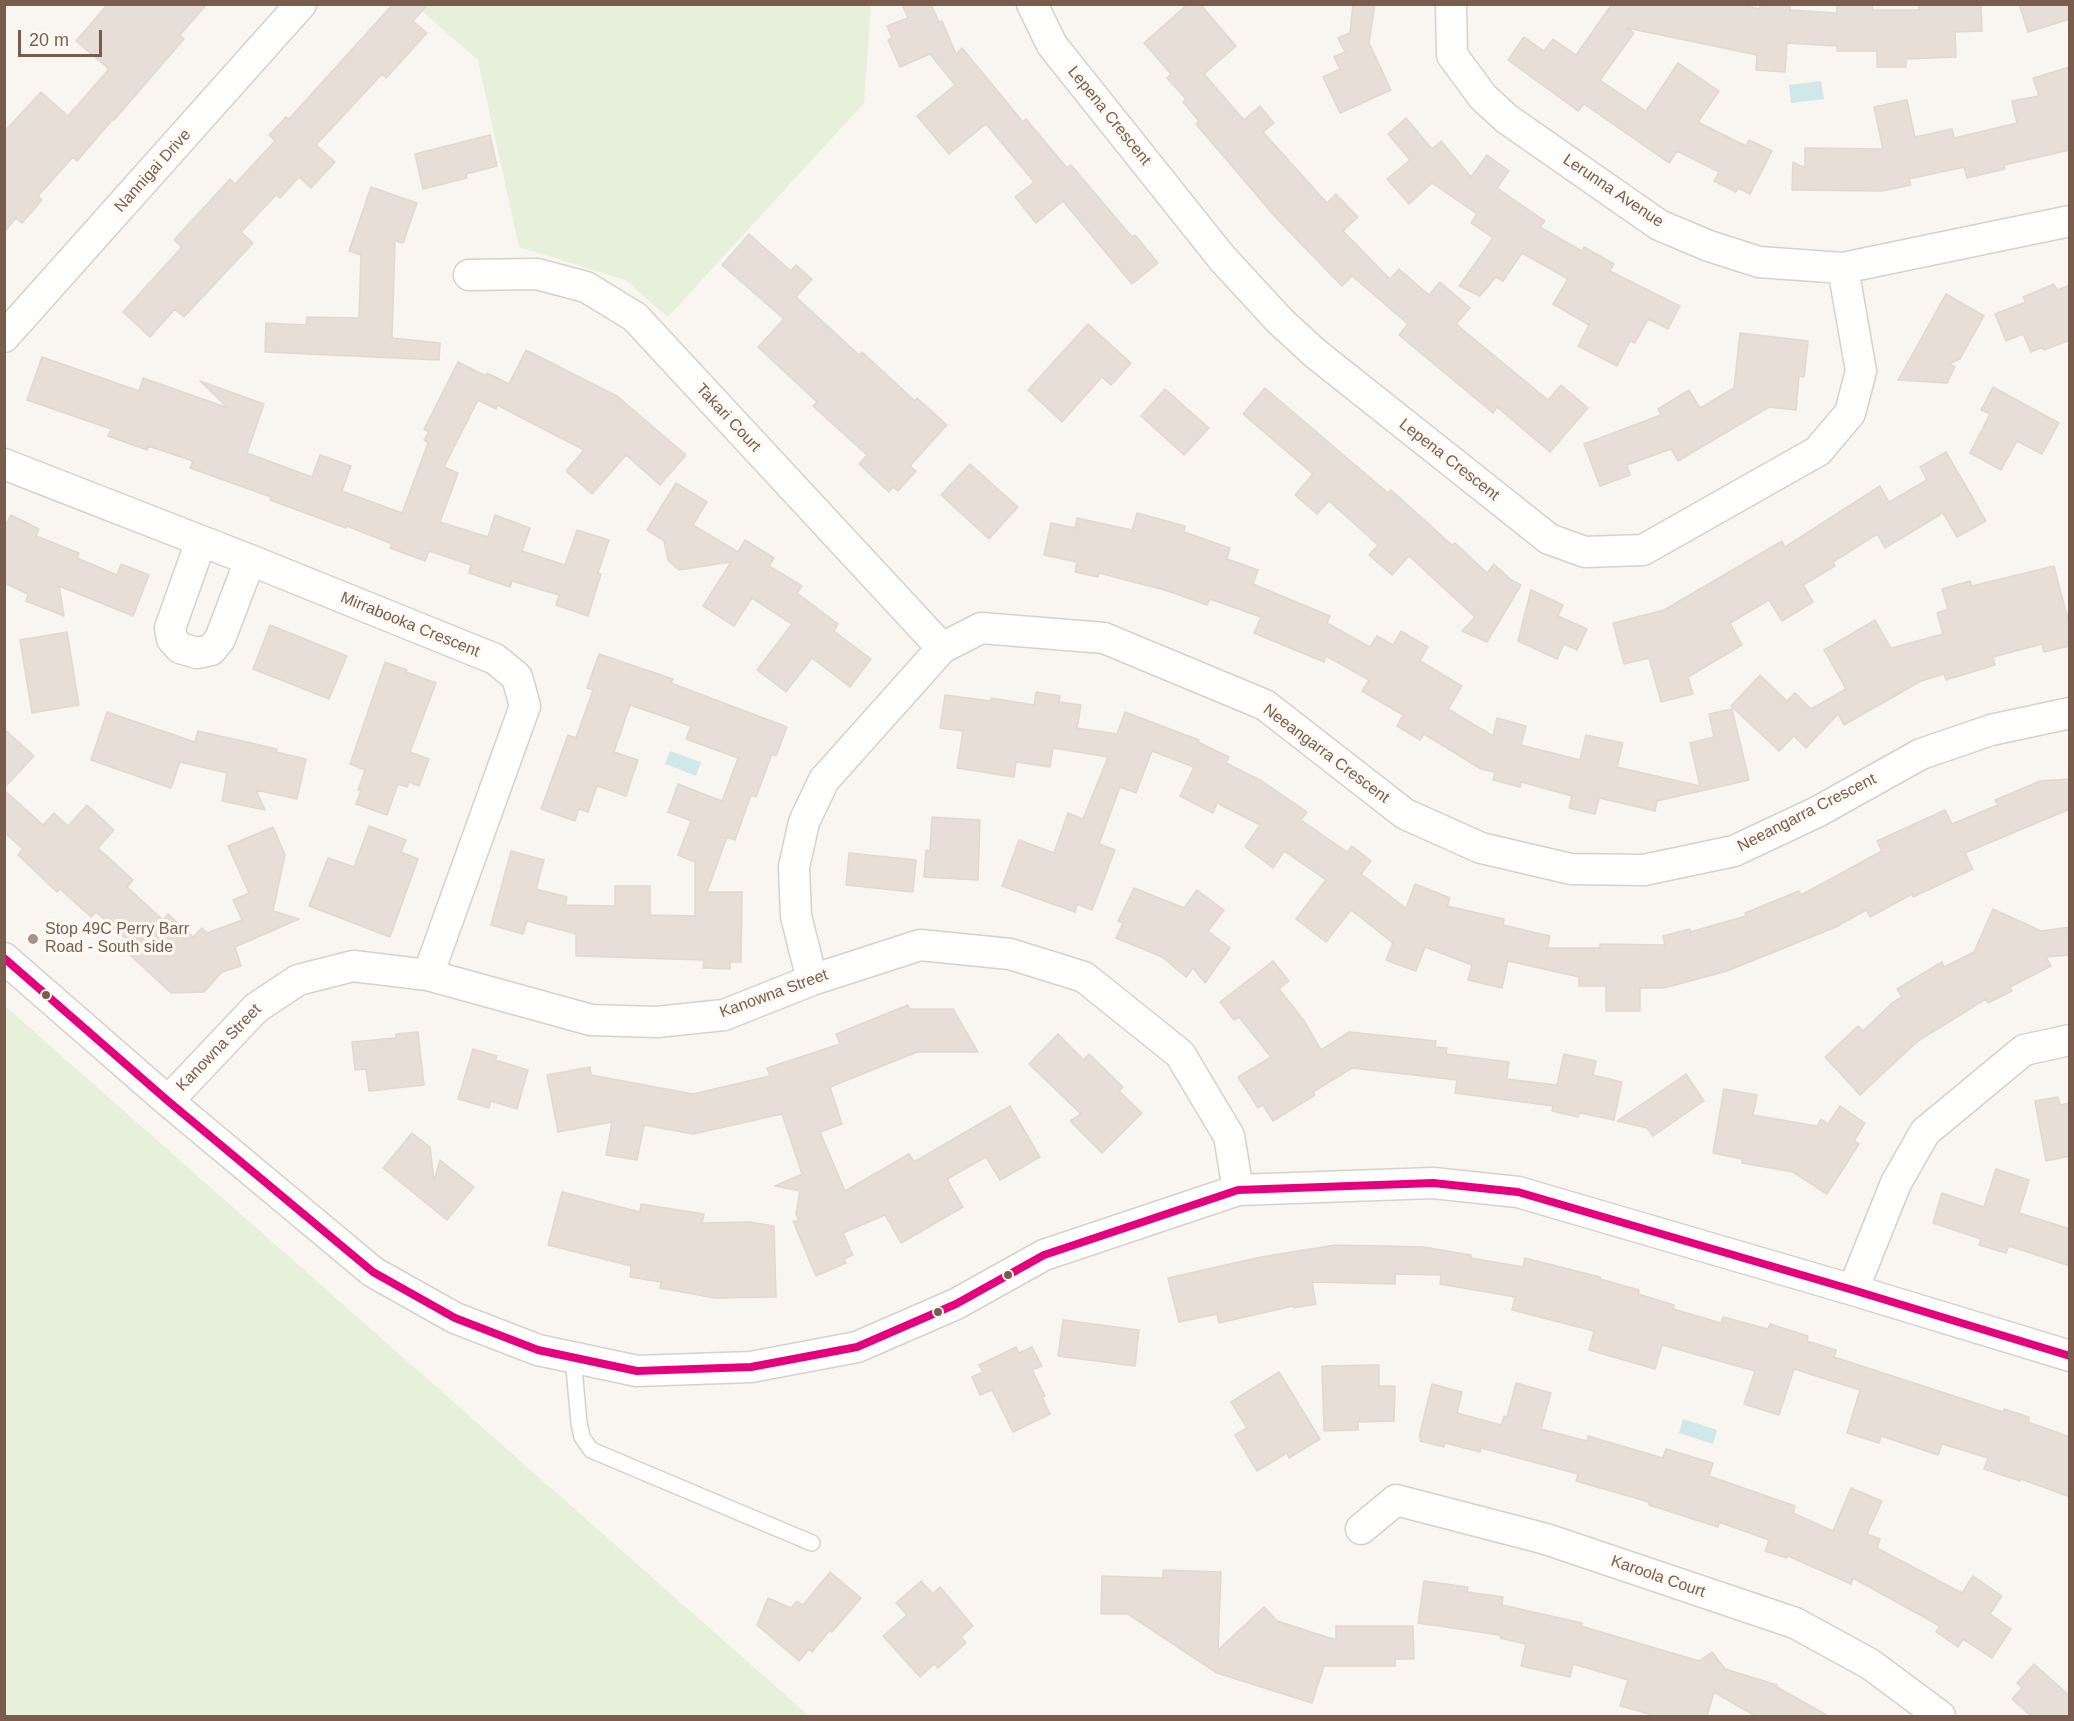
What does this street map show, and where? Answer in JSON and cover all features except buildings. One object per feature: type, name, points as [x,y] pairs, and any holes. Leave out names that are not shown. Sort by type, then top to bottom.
[{"type":"street","name":"Nannigai Drive","points":[[4,337],[301,4]]},
{"type":"street","name":"Lepena Crescent","points":[[1032,4],[1053,45],[1222,258],[1280,321],[1316,354],[1549,539],[1585,552],[1643,550],[1818,451],[1850,413],[1861,371],[1843,268]]},
{"type":"street","name":"Lerunna Avenue","points":[[1451,4],[1452,55],[1483,97],[1507,119],[1659,225],[1709,246],[1759,262],[1843,268],[2070,221]]},
{"type":"street","name":"Takari Court","points":[[469,275],[537,273],[586,287],[635,318],[942,648]]},
{"type":"street","name":"Mirrabooka Crescent","points":[[4,464],[495,659],[517,677],[525,706],[429,975]]},
{"type":"street","points":[[201,541],[170,627],[172,639],[180,648],[197,653],[211,650],[220,639],[250,560]]},
{"type":"street","name":"Neeangarra Crescent","points":[[812,980],[796,916],[794,867],[804,822],[824,780],[942,648],[981,627],[1104,638],[1265,705],[1404,814],[1481,848],[1571,869],[1644,870],[1734,851],[1817,812],[1921,754],[1991,730],[2070,713]]},
{"type":"street","name":"Kanowna Street","points":[[168,1101],[256,1008],[298,980],[353,966],[429,975],[591,1020],[657,1022],[724,1015],[812,980],[920,945],[1010,954],[1084,976],[1180,1054],[1229,1136],[1238,1190]]},
{"type":"street","points":[[4,958],[168,1101],[373,1272],[455,1318],[538,1350],[637,1371],[751,1367],[857,1347],[956,1304],[1044,1255],[1238,1190],[1433,1183],[1518,1192],[2070,1356]]},
{"type":"street","points":[[1853,1290],[1896,1183],[1925,1132],[2024,1050],[2070,1040]]},
{"type":"street","name":"Karoola Court","points":[[1361,1529],[1396,1500],[1546,1539],[1795,1623],[1870,1664],[1940,1716]]},
{"type":"lane","points":[[573,1357],[579,1423],[582,1437],[591,1450],[812,1542]]},
{"type":"green space","points":[[415,5],[871,5],[864,103],[668,317],[625,280],[519,247],[478,60]]},
{"type":"green space","points":[[5,1006],[809,1716],[5,1716]]},
{"type":"water","points":[[1821,81],[1824,99],[1791,103],[1789,85]]},
{"type":"water","points":[[670,751],[701,762],[696,776],[665,764]]},
{"type":"water","points":[[1683,1419],[1717,1430],[1713,1444],[1679,1433]]},
{"type":"transit line","points":[[4,958],[168,1101],[373,1272],[455,1318],[538,1350],[637,1371],[751,1367],[857,1347],[956,1304],[1044,1255],[1238,1190],[1433,1183],[1518,1192],[2070,1356]]},
{"type":"place","name":"Stop 49C Perry Barr Road - South side","points":[[33,939]]}]
